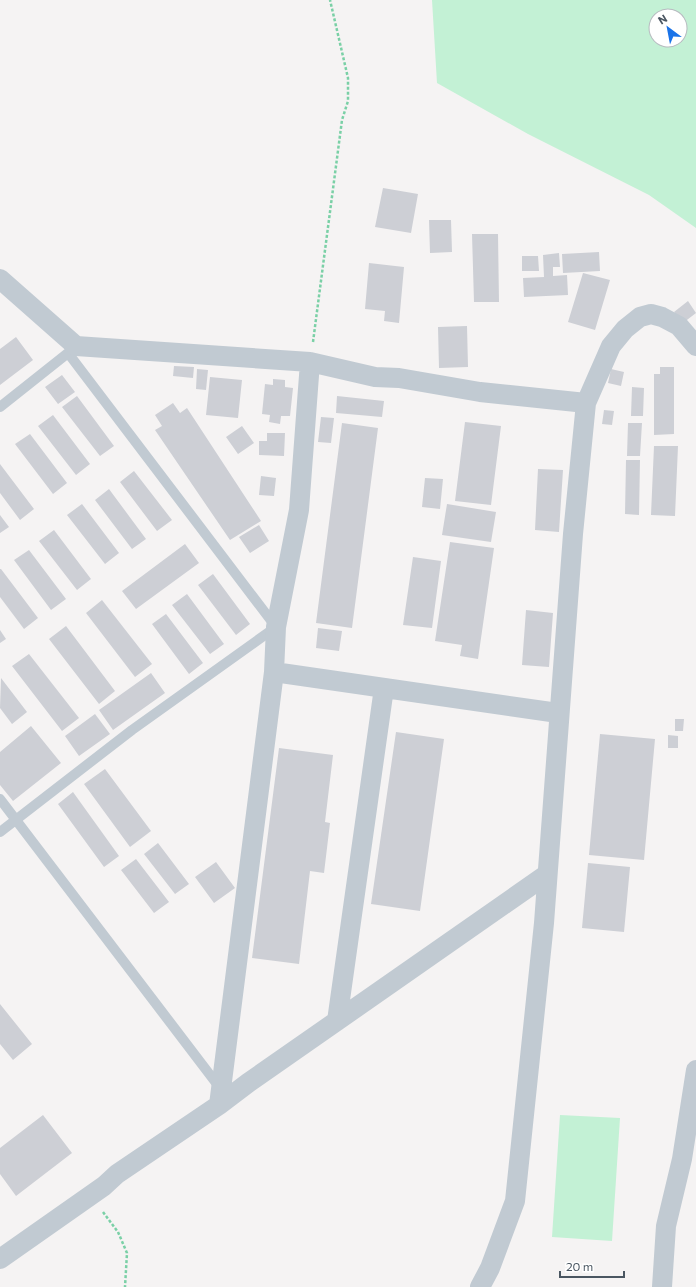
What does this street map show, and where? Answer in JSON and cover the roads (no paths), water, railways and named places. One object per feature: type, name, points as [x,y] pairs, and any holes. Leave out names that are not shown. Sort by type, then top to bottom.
[{"type":"street","points":[[0,279],[72,350],[310,362],[375,378],[399,378],[480,392],[586,403]]},
{"type":"street","points":[[480,1287],[490,1268],[515,1201],[544,923],[546,875],[572,534],[586,403],[611,346],[625,329],[640,317],[651,314],[662,317],[679,326],[696,346]]},
{"type":"street","points":[[220,1097],[274,672],[276,627],[299,510],[310,362]]},
{"type":"street","points":[[274,672],[558,713]]},
{"type":"street","points":[[337,1020],[384,688]]},
{"type":"street","points":[[0,1259],[90,1196],[220,1097],[248,1083],[546,875]]},
{"type":"street","points":[[662,1287],[666,1226],[682,1159],[696,1070]]},
{"type":"lane","points":[[0,407],[72,350],[276,627],[132,730],[0,832]]},
{"type":"lane","points":[[0,799],[220,1097]]}]
